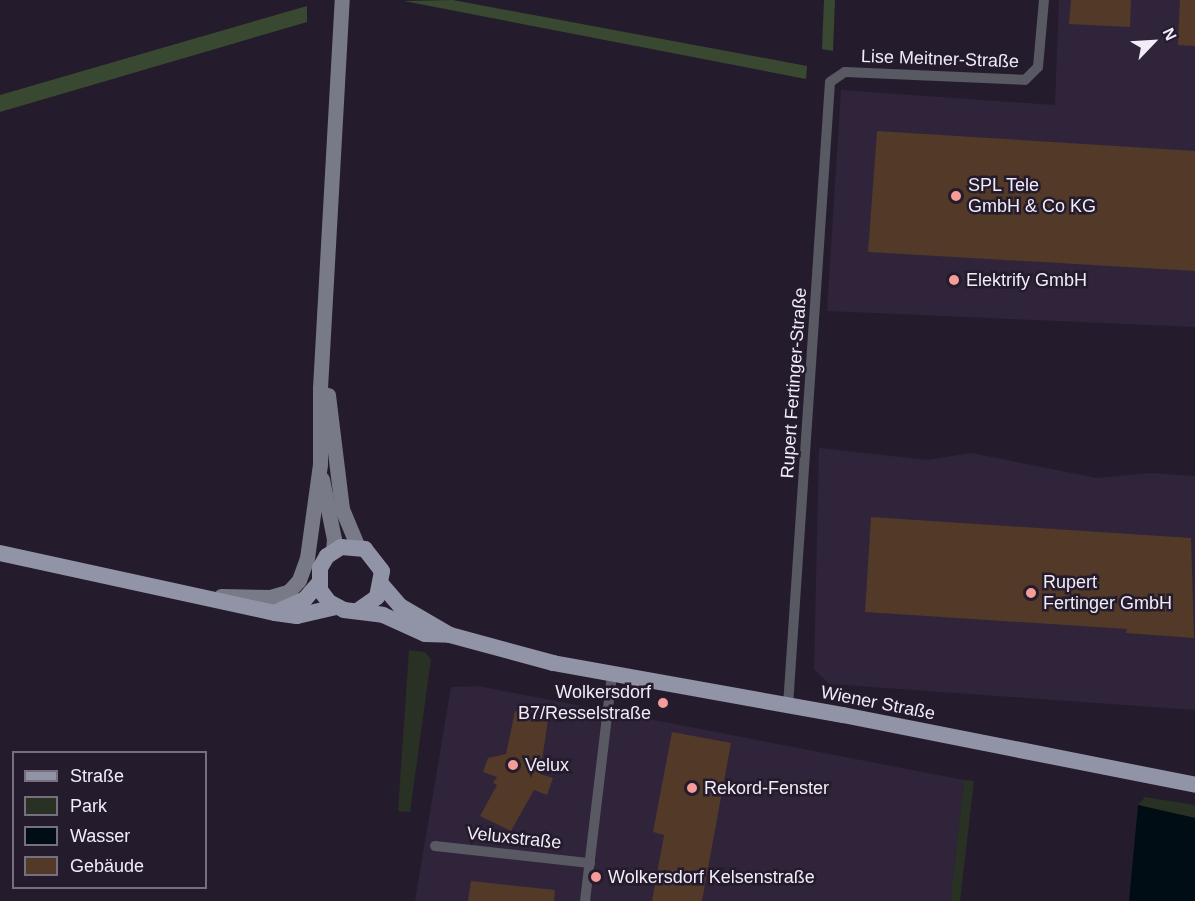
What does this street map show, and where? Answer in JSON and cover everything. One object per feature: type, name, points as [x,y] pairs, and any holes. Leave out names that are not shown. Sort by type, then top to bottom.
[{"type":"main road","points":[[188,595],[270,597],[295,586],[307,558],[320,464],[342,0]]},
{"type":"main road","points":[[325,334],[338,486],[346,521],[358,547]]},
{"type":"main road","points":[[320,464],[334,539],[333,551],[320,568],[319,583],[324,596],[336,607]]},
{"type":"main road","points":[[333,551],[358,547],[371,553],[380,564],[382,585],[400,606],[450,635]]},
{"type":"main road","points":[[0,553],[275,613],[297,616],[336,607],[360,609],[383,615],[425,634],[450,635]]},
{"type":"main road","points":[[275,613],[304,599],[319,583]]},
{"type":"main road","points":[[360,609],[372,602],[382,585]]},
{"type":"main road","name":"Wiener Straße","points":[[450,635],[553,663],[612,675],[788,706],[1195,785]]},
{"type":"street","name":"Lise Meitner-Straße","points":[[845,72],[1016,81],[1033,75],[1040,52],[1044,0]]},
{"type":"street","name":"Rupert Fertinger-Straße","points":[[788,706],[827,90],[834,76],[845,72]]},
{"type":"street","points":[[585,901],[612,675]]},
{"type":"street","name":"Veluxstraße","points":[[435,846],[590,863]]},
{"type":"shaded area","points":[[1059,0],[1195,0],[1195,327],[827,311],[841,90],[1055,105]]},
{"type":"shaded area","points":[[819,448],[927,460],[971,453],[1097,478],[1151,473],[1195,476],[1195,710],[829,684],[814,669]]},
{"type":"shaded area","points":[[478,686],[964,780],[950,901],[415,901],[451,687]]},
{"type":"green space","points":[[453,0],[807,66],[806,79],[404,1]]},
{"type":"green space","points":[[824,0],[835,0],[833,51],[822,49]]},
{"type":"green space","points":[[307,6],[307,22],[0,112],[0,95]]},
{"type":"green space","points":[[409,650],[425,652],[431,659],[410,812],[398,811]]},
{"type":"green space","points":[[964,780],[974,781],[960,901],[950,901]]},
{"type":"green space","points":[[1145,797],[1195,805],[1195,818],[1138,805]]},
{"type":"water","points":[[1138,805],[1195,818],[1195,901],[1129,901]]},
{"type":"building","points":[[1071,0],[1131,0],[1130,27],[1069,24]]},
{"type":"building","points":[[1180,0],[1195,0],[1195,46],[1178,45]]},
{"type":"building","points":[[877,131],[1195,151],[1195,271],[868,252]]},
{"type":"building","name":"Rupert Fertinger GmbH","points":[[871,517],[1191,538],[1194,638],[1126,633],[1127,629],[865,612]]},
{"type":"building","name":"Velux","points":[[515,711],[548,720],[540,774],[553,778],[547,795],[534,790],[511,831],[480,816],[497,785],[493,783],[497,777],[483,772],[488,758],[506,754]]},
{"type":"building","name":"Rekord-Fenster","points":[[672,732],[731,743],[702,901],[652,901],[664,835],[653,832]]},
{"type":"building","points":[[471,881],[555,890],[554,901],[468,901]]},
{"type":"place","name":"SPL Tele GmbH & Co KG","points":[[956,196]]},
{"type":"place","name":"Elektrify GmbH","points":[[954,280]]},
{"type":"place","name":"Rupert Fertinger GmbH","points":[[1031,593]]},
{"type":"place","name":"Wolkersdorf B7/Resselstraße","points":[[663,703]]},
{"type":"place","name":"Velux","points":[[513,765]]},
{"type":"place","name":"Rekord-Fenster","points":[[692,788]]},
{"type":"place","name":"Wolkersdorf Kelsenstraße","points":[[596,877]]}]
